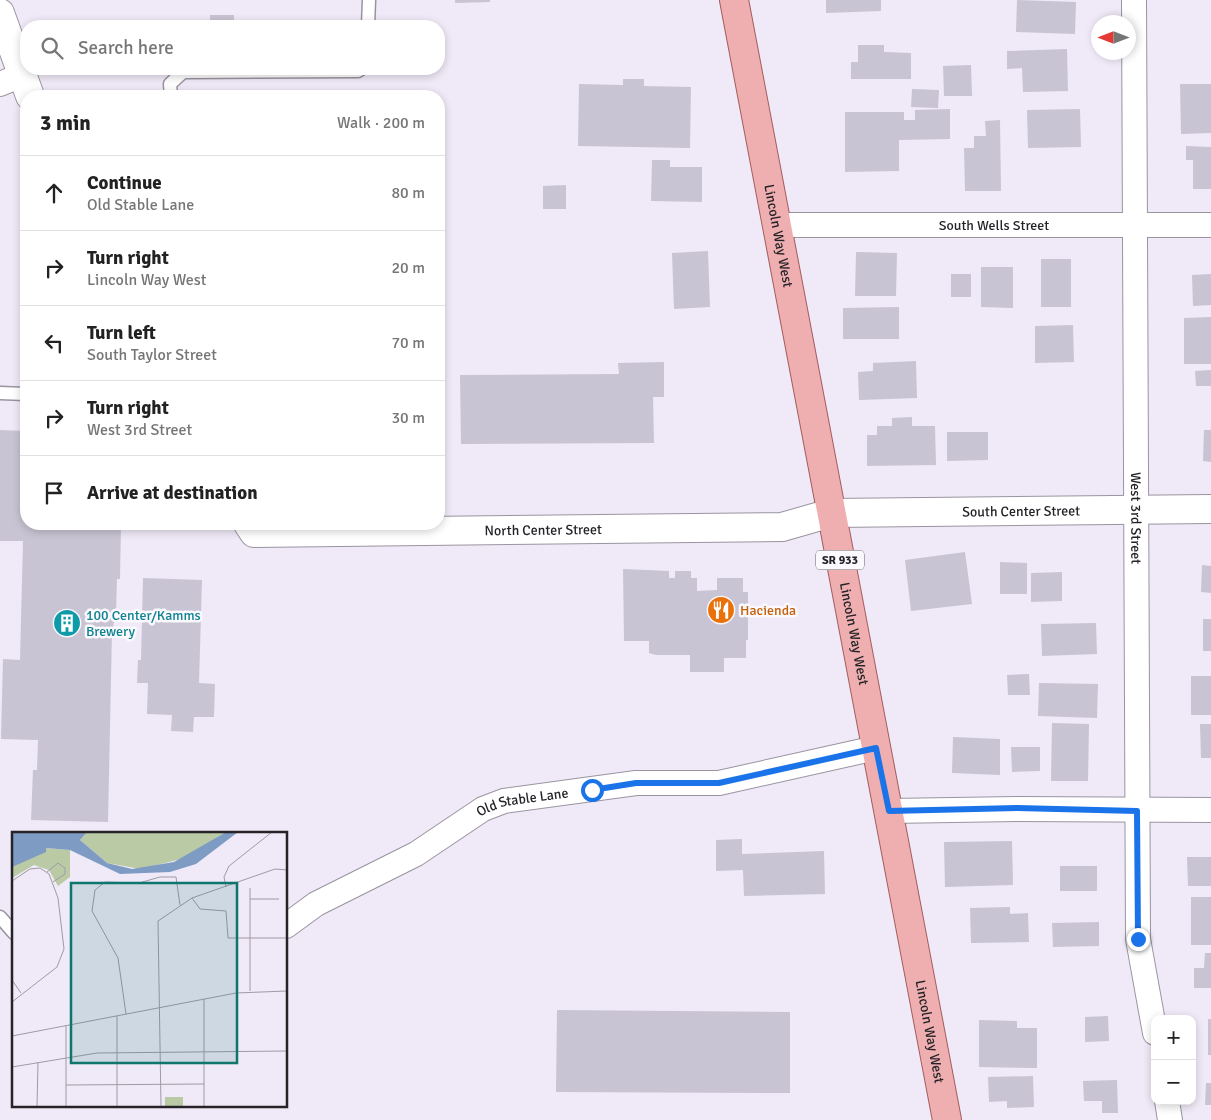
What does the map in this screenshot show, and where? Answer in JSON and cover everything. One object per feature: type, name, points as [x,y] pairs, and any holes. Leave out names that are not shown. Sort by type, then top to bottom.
[{"type":"main road","name":"Lincoln Way West","points":[[734,0],[947,1120]]},
{"type":"street","name":"West 3rd Street","points":[[1134,0],[1138,939],[1152,1015]]},
{"type":"street","points":[[0,13],[17,85]]},
{"type":"street","name":"South Wells Street","points":[[778,225],[1211,225]]},
{"type":"street","name":"South Center Street","points":[[832,513],[1211,509]]},
{"type":"street","name":"North Center Street","points":[[445,528],[782,527],[832,513]]},
{"type":"street","name":"Old Stable Lane","points":[[288,925],[316,904],[416,854],[483,809],[504,801],[636,783],[719,783],[876,748]]},
{"type":"street","points":[[889,811],[1017,808],[1137,811],[1211,810]]},
{"type":"street","points":[[1168,1105],[1170,1120]]},
{"type":"lane","points":[[368,20],[369,0]]},
{"type":"lane","points":[[170,90],[170,84],[180,75]]},
{"type":"lane","points":[[0,392],[20,394]]},
{"type":"lane","points":[[0,917],[12,931]]},
{"type":"building","points":[[455,0],[490,0],[490,2],[455,3]]},
{"type":"building","points":[[826,0],[881,0],[881,11],[826,13]]},
{"type":"building","points":[[1017,0],[1076,2],[1075,34],[1016,32]]},
{"type":"building","points":[[210,15],[234,15],[234,20],[210,20]]},
{"type":"building","points":[[858,45],[884,45],[884,52],[911,53],[911,79],[851,79],[851,62],[858,62]]},
{"type":"building","points":[[1067,49],[1068,91],[1023,92],[1022,68],[1007,69],[1007,51]]},
{"type":"building","points":[[971,65],[972,96],[944,96],[943,66]]},
{"type":"building","points":[[623,79],[644,79],[644,86],[691,87],[690,148],[578,146],[579,84],[623,85]]},
{"type":"building","points":[[1180,84],[1211,84],[1211,133],[1181,134]]},
{"type":"building","points":[[912,89],[939,90],[938,108],[911,107]]},
{"type":"building","points":[[950,109],[950,139],[899,140],[899,171],[845,172],[845,112],[904,112],[904,120],[915,120],[915,110]]},
{"type":"building","points":[[1080,109],[1081,147],[1028,148],[1027,110]]},
{"type":"building","points":[[1000,120],[1001,191],[965,191],[964,148],[974,148],[974,136],[986,136],[985,121]]},
{"type":"building","points":[[1186,146],[1211,147],[1211,189],[1193,189],[1193,160],[1186,160]]},
{"type":"building","points":[[652,160],[670,160],[670,167],[702,167],[702,202],[651,201]]},
{"type":"building","points":[[566,185],[566,209],[543,209],[543,186]]},
{"type":"building","points":[[708,251],[710,307],[674,309],[672,253]]},
{"type":"building","points":[[856,252],[897,253],[896,296],[855,296]]},
{"type":"building","points":[[1041,259],[1071,259],[1071,307],[1041,307]]},
{"type":"building","points":[[981,267],[1013,267],[1013,308],[981,307]]},
{"type":"building","points":[[951,274],[971,274],[971,297],[951,297]]},
{"type":"building","points":[[1211,274],[1211,305],[1193,306],[1192,275]]},
{"type":"building","points":[[899,307],[899,339],[843,339],[843,308]]},
{"type":"building","points":[[1211,317],[1211,364],[1184,364],[1184,318]]},
{"type":"building","points":[[1073,325],[1074,362],[1035,363],[1035,326]]},
{"type":"building","points":[[916,361],[917,398],[859,400],[858,372],[873,371],[873,363]]},
{"type":"building","points":[[664,362],[664,397],[653,397],[654,443],[461,444],[460,375],[619,374],[618,363]]},
{"type":"building","points":[[1211,370],[1211,386],[1196,386],[1195,371]]},
{"type":"building","points":[[912,417],[912,426],[935,426],[936,465],[867,466],[867,435],[877,435],[877,426],[892,426],[892,418]]},
{"type":"building","name":"100 Center/Kamms Brewery","points":[[0,430],[20,431],[20,530],[121,530],[120,579],[117,579],[116,614],[112,631],[108,822],[31,820],[33,770],[37,770],[38,740],[1,739],[3,659],[20,660],[23,541],[0,541]]},
{"type":"building","points":[[1204,430],[1211,430],[1211,462],[1203,461]]},
{"type":"building","points":[[947,432],[988,432],[988,460],[947,461]]},
{"type":"building","points":[[965,552],[972,604],[911,611],[905,560]]},
{"type":"building","points":[[1000,562],[1027,563],[1027,594],[1000,594]]},
{"type":"building","points":[[1202,565],[1211,566],[1211,593],[1201,592]]},
{"type":"building","points":[[623,569],[669,571],[669,578],[675,578],[675,571],[691,571],[691,578],[697,578],[697,591],[717,590],[717,578],[743,578],[743,592],[748,592],[746,658],[724,658],[724,672],[690,672],[690,655],[656,655],[649,653],[649,641],[624,641]]},
{"type":"building","points":[[1062,572],[1062,601],[1031,602],[1031,573]]},
{"type":"building","points":[[143,578],[202,580],[199,683],[215,684],[214,717],[194,717],[193,732],[171,731],[172,715],[147,714],[148,683],[137,683],[138,660],[141,660]]},
{"type":"building","points":[[1203,619],[1211,619],[1211,651],[1203,651]]},
{"type":"building","points":[[1096,623],[1097,654],[1042,656],[1041,624]]},
{"type":"building","points":[[1029,674],[1030,695],[1008,695],[1007,675]]},
{"type":"building","points":[[1191,676],[1211,676],[1211,715],[1191,715]]},
{"type":"building","points":[[1039,683],[1098,684],[1097,718],[1038,716]]},
{"type":"building","points":[[1052,723],[1089,724],[1088,781],[1051,781]]},
{"type":"building","points":[[1200,724],[1211,724],[1211,758],[1201,758]]},
{"type":"building","points":[[953,737],[1000,739],[1000,775],[952,773]]},
{"type":"building","points":[[1011,747],[1040,747],[1040,771],[1012,772]]},
{"type":"building","points":[[742,839],[742,854],[824,851],[825,894],[744,896],[743,870],[716,871],[716,840]]},
{"type":"building","points":[[1012,841],[1013,885],[945,887],[944,842]]},
{"type":"building","points":[[1187,857],[1211,857],[1211,886],[1188,886]]},
{"type":"building","points":[[1060,866],[1097,866],[1097,891],[1060,891]]},
{"type":"building","points":[[1191,897],[1211,897],[1211,945],[1191,945]]},
{"type":"building","points":[[1010,907],[1010,914],[1028,913],[1029,942],[971,943],[970,908]]},
{"type":"building","points":[[1099,922],[1099,946],[1053,947],[1052,923]]},
{"type":"building","points":[[1205,953],[1211,953],[1211,988],[1194,988],[1194,968],[1204,968]]},
{"type":"building","points":[[557,1010],[790,1012],[790,1093],[556,1092]]},
{"type":"building","points":[[1108,1016],[1109,1041],[1085,1042],[1085,1017]]},
{"type":"building","points":[[1208,1019],[1211,1019],[1211,1055],[1208,1055]]},
{"type":"building","points":[[979,1020],[1017,1021],[1017,1028],[1037,1028],[1037,1068],[979,1067]]},
{"type":"building","points":[[1033,1076],[1034,1107],[1007,1108],[1007,1101],[989,1102],[988,1077]]},
{"type":"building","points":[[1117,1080],[1118,1113],[1102,1113],[1102,1101],[1084,1101],[1083,1081]]},
{"type":"building","points":[[1206,1083],[1211,1083],[1211,1105],[1205,1105]]},
{"type":"place","name":"Hacienda","points":[[721,610]]},
{"type":"place","name":"100 Center/Kamms Brewery","points":[[67,623]]},
{"type":"route","points":[[592,790],[636,783],[719,783],[876,748],[889,811],[1017,808],[1137,811],[1138,939]]}]
